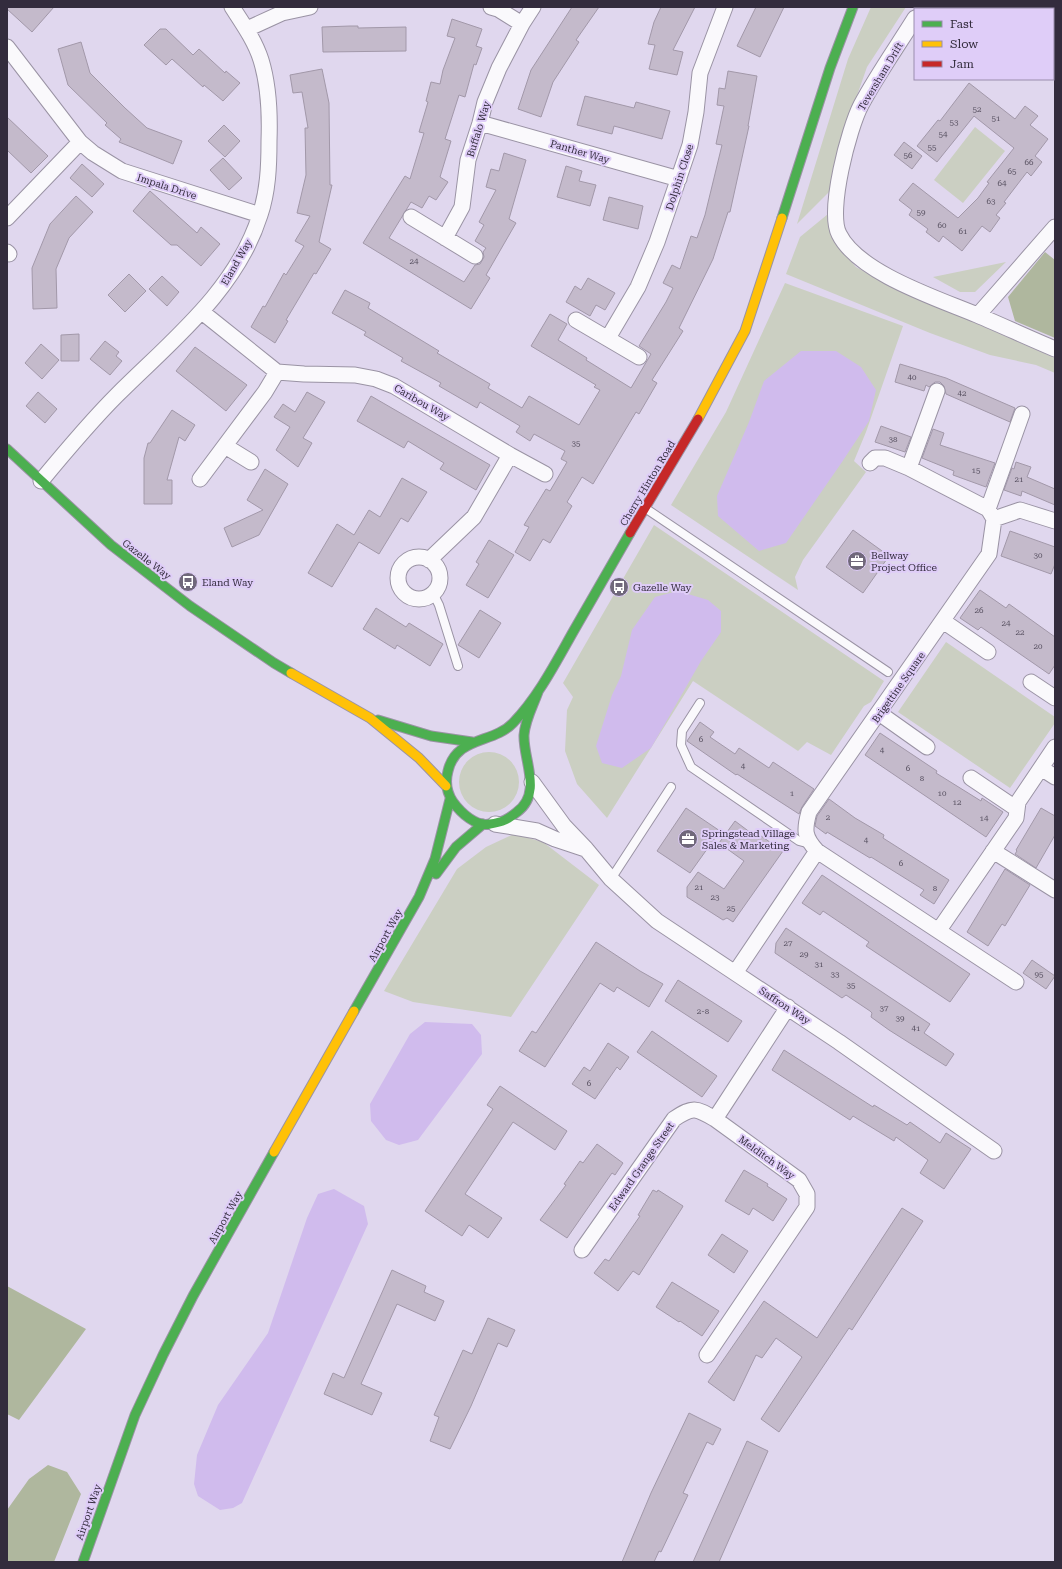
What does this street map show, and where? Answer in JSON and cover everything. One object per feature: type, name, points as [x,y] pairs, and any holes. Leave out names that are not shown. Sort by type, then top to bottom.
[{"type":"street","name":"Eland Way","points":[[41,481],[116,396],[202,312],[227,280],[238,263],[260,215],[267,187],[269,157],[270,123],[268,94],[261,60],[247,29],[232,7]]},
{"type":"street","points":[[247,29],[282,13],[310,7]]},
{"type":"street","points":[[491,7],[498,9],[522,24]]},
{"type":"street","name":"Buffalo Way","points":[[445,238],[462,207],[468,160],[485,102],[499,68],[522,24],[533,7]]},
{"type":"street","name":"Dolphin Close","points":[[608,338],[638,287],[657,242],[690,145],[696,112],[700,73],[725,7]]},
{"type":"street","name":"Cherry Hinton Road","points":[[538,692],[644,508],[714,393],[746,329],[797,175],[828,74],[853,7]]},
{"type":"street","name":"Teversham Drift","points":[[914,20],[861,106],[848,143],[837,193],[835,217],[838,234],[849,248],[863,261],[894,280],[1055,349]]},
{"type":"street","name":"Impala Drive","points":[[7,47],[80,142],[93,152],[122,171],[260,215]]},
{"type":"street","name":"Panther Way","points":[[480,123],[679,179]]},
{"type":"street","points":[[7,218],[80,142]]},
{"type":"street","points":[[411,217],[474,256]]},
{"type":"street","points":[[978,315],[1055,227]]},
{"type":"street","points":[[200,479],[265,392],[277,372],[202,312]]},
{"type":"street","points":[[576,320],[639,357]]},
{"type":"street","name":"Caribou Way","points":[[277,372],[355,375],[376,379],[394,386],[510,455],[545,474]]},
{"type":"street","points":[[909,468],[936,391]]},
{"type":"street","name":"Brigettine Square","points":[[813,847],[806,835],[805,827],[809,812],[990,554],[991,514],[1022,414]]},
{"type":"street","points":[[225,446],[251,462]]},
{"type":"street","name":"Gazelle Way","points":[[7,448],[111,545],[190,606],[274,663],[370,718],[419,758],[446,786]]},
{"type":"street","points":[[429,560],[474,517],[510,455]]},
{"type":"street","points":[[870,463],[875,458],[885,458],[909,468],[991,514],[1020,510],[1055,521]]},
{"type":"street","points":[[416,557],[429,560],[435,564],[439,571],[439,585],[434,593],[424,598],[417,599],[409,597],[400,586],[398,579],[400,570],[410,559],[416,557]]},
{"type":"street","points":[[943,621],[988,652]]},
{"type":"street","points":[[1031,682],[1055,698]]},
{"type":"street","points":[[538,692],[511,726],[499,733],[476,741],[463,748],[452,760],[447,775],[446,786],[450,800],[463,816],[472,821],[537,831],[555,839],[586,849]]},
{"type":"street","points":[[532,779],[524,751],[524,732],[538,692]]},
{"type":"street","points":[[879,713],[927,747]]},
{"type":"street","name":"Gazelle Way","points":[[370,718],[431,736],[501,742]]},
{"type":"street","points":[[939,930],[1016,818],[1018,802],[1055,747]]},
{"type":"street","points":[[517,750],[522,754],[532,779]]},
{"type":"street","points":[[1041,768],[1055,777]]},
{"type":"street","points":[[972,778],[1017,809]]},
{"type":"street","name":"Airport Way","points":[[419,897],[456,848],[489,824],[507,820],[517,814],[525,805],[530,794],[532,779]]},
{"type":"street","name":"Saffron Way","points":[[532,779],[564,826],[611,878],[657,921],[788,1007],[994,1151]]},
{"type":"street","name":"Airport Way","points":[[83,1562],[135,1415],[163,1355],[223,1241],[419,897],[435,859],[450,800]]},
{"type":"street","points":[[735,973],[813,847],[1016,982]]},
{"type":"street","points":[[993,851],[1055,890]]},
{"type":"street","points":[[715,1119],[788,1007]]},
{"type":"street","name":"Edward Grange Street","points":[[582,1250],[674,1119],[687,1110],[700,1110],[715,1119]]},
{"type":"street","name":"Melditch Way","points":[[707,1355],[807,1208],[807,1194],[799,1180],[715,1119]]},
{"type":"lane","points":[[644,508],[888,672]]},
{"type":"lane","points":[[434,593],[458,666]]},
{"type":"lane","points":[[700,703],[682,731],[680,745],[691,767],[798,841],[813,847]]},
{"type":"lane","points":[[611,878],[671,787]]},
{"type":"shaded area","points":[[871,7],[906,7],[867,67],[846,127],[830,191],[797,224],[848,59]]},
{"type":"shaded area","points":[[975,127],[1005,151],[963,203],[934,180]]},
{"type":"shaded area","points":[[828,214],[833,240],[856,267],[891,286],[1055,358],[1055,373],[1036,365],[990,355],[930,333],[786,274],[800,237]]},
{"type":"shaded area","points":[[1006,262],[975,292],[960,292],[933,277]]},
{"type":"shaded area","points":[[785,283],[903,326],[866,432],[854,461],[866,472],[803,560],[795,577],[798,590],[671,505],[726,412]]},
{"type":"shaded area","points":[[801,351],[836,351],[861,367],[876,390],[869,421],[786,543],[759,551],[718,516],[717,496],[749,422],[764,381]]},
{"type":"shaded area","points":[[654,525],[884,681],[871,702],[864,706],[831,755],[807,742],[798,751],[693,681],[607,818],[577,784],[565,751],[567,710],[573,697],[563,683]]},
{"type":"shaded area","points":[[678,591],[708,600],[721,611],[721,632],[701,661],[651,748],[622,768],[602,763],[596,746],[612,695],[621,676],[632,630],[655,597]]},
{"type":"shaded area","points":[[946,642],[1055,717],[1055,723],[1010,788],[898,712]]},
{"type":"shaded area","points":[[483,752],[495,752],[506,757],[514,765],[519,776],[517,794],[506,807],[495,812],[483,812],[472,807],[464,799],[459,788],[459,776],[464,765],[472,757]]},
{"type":"shaded area","points":[[514,834],[543,842],[599,885],[511,1017],[413,1002],[384,991],[457,869],[486,847]]},
{"type":"shaded area","points":[[425,1022],[472,1024],[481,1035],[482,1054],[418,1140],[399,1145],[386,1140],[371,1121],[370,1104],[410,1034]]},
{"type":"shaded area","points":[[334,1189],[364,1206],[368,1224],[242,1503],[233,1508],[220,1510],[198,1496],[194,1484],[197,1455],[218,1405],[268,1333],[307,1218],[318,1194]]},
{"type":"green space","points":[[1045,252],[1055,260],[1055,338],[1015,321],[1008,297]]},
{"type":"green space","points":[[7,1286],[86,1329],[19,1420],[7,1414]]},
{"type":"green space","points":[[48,1465],[67,1472],[81,1494],[54,1562],[7,1562],[7,1510],[29,1479]]},
{"type":"building","points":[[7,7],[54,7],[32,32],[7,9]]},
{"type":"building","points":[[572,7],[599,7],[576,40],[579,42],[553,82],[541,117],[518,109],[531,70]]},
{"type":"building","points":[[661,7],[695,7],[673,50],[683,52],[677,75],[649,69],[655,45],[648,44],[654,22]]},
{"type":"building","points":[[756,7],[784,7],[760,57],[737,46]]},
{"type":"building","points":[[452,19],[482,29],[476,46],[482,48],[476,65],[474,64],[465,97],[459,95],[445,139],[451,141],[440,177],[448,182],[436,200],[429,196],[422,208],[411,202],[389,238],[464,282],[475,265],[480,264],[484,257],[483,252],[486,248],[475,241],[484,225],[479,222],[496,190],[486,187],[491,169],[499,171],[504,153],[526,160],[509,219],[516,223],[486,275],[490,278],[471,309],[363,243],[405,176],[410,179],[424,133],[419,132],[428,102],[426,101],[431,82],[440,84],[443,70],[455,38],[447,36]]},
{"type":"building","points":[[358,26],[358,28],[406,27],[406,51],[323,52],[322,27]]},
{"type":"building","points":[[160,29],[166,29],[193,55],[199,49],[225,73],[226,71],[240,83],[223,101],[204,85],[203,87],[172,59],[166,65],[144,45]]},
{"type":"building","points":[[81,42],[90,73],[125,108],[147,128],[182,141],[173,164],[119,142],[121,139],[105,125],[107,123],[68,85],[58,49]]},
{"type":"building","points":[[322,69],[329,103],[330,185],[332,185],[319,242],[331,249],[316,274],[314,273],[286,320],[288,321],[275,343],[251,327],[263,306],[265,307],[284,273],[286,275],[304,246],[295,241],[310,216],[297,213],[306,175],[305,128],[308,128],[302,92],[293,93],[290,75]]},
{"type":"building","points":[[728,71],[757,76],[749,126],[730,212],[728,212],[713,259],[679,328],[683,331],[652,380],[657,383],[639,414],[636,412],[593,484],[582,477],[567,502],[572,506],[550,543],[543,539],[530,561],[515,552],[529,527],[524,525],[546,489],[550,491],[567,462],[561,459],[565,451],[534,434],[530,441],[516,432],[520,426],[480,402],[477,408],[439,386],[441,383],[401,361],[403,358],[364,335],[366,332],[332,313],[345,290],[370,303],[368,308],[439,351],[437,353],[490,384],[488,388],[522,408],[529,396],[579,425],[600,390],[594,387],[596,385],[531,346],[550,314],[567,324],[558,340],[587,358],[586,360],[631,388],[651,354],[639,346],[673,288],[663,283],[672,265],[680,269],[691,236],[697,238],[705,215],[722,145],[716,144],[724,106],[717,105],[719,88],[725,89]]},
{"type":"building","points":[[969,83],[1015,119],[1025,106],[1038,116],[1030,125],[1048,139],[1035,156],[1042,162],[1031,176],[1027,172],[1004,202],[1006,203],[996,215],[1000,218],[990,232],[982,226],[962,251],[943,236],[939,242],[926,232],[928,229],[909,215],[912,210],[899,200],[913,183],[958,218],[978,198],[989,183],[987,182],[1014,148],[974,116],[937,162],[917,146],[938,120],[940,121]]},
{"type":"building","points":[[585,96],[634,108],[636,102],[670,111],[662,139],[614,126],[612,134],[577,125]]},
{"type":"building","points":[[7,117],[48,156],[31,173],[7,150]]},
{"type":"building","points":[[224,125],[240,141],[225,157],[208,141]]},
{"type":"building","points":[[904,142],[922,156],[912,169],[894,155]]},
{"type":"building","points":[[223,158],[242,178],[229,190],[210,170]]},
{"type":"building","points":[[82,164],[104,184],[92,197],[70,178]]},
{"type":"building","points":[[566,166],[582,171],[579,181],[596,185],[590,206],[557,197]]},
{"type":"building","points":[[150,191],[197,233],[201,227],[220,244],[201,266],[177,245],[171,245],[133,211]]},
{"type":"building","points":[[76,196],[93,212],[69,238],[56,269],[57,308],[33,309],[32,268],[50,224]]},
{"type":"building","points":[[609,197],[643,206],[638,229],[603,220]]},
{"type":"building","points":[[129,274],[146,291],[125,312],[108,295]]},
{"type":"building","points":[[162,276],[179,292],[167,306],[149,289]]},
{"type":"building","points":[[588,278],[615,293],[605,310],[596,305],[590,316],[566,302],[575,286],[581,290]]},
{"type":"building","points":[[79,334],[79,361],[61,361],[61,335]]},
{"type":"building","points":[[105,341],[119,352],[116,356],[122,361],[110,375],[90,359]]},
{"type":"building","points":[[41,344],[59,360],[42,379],[25,363]]},
{"type":"building","points":[[195,347],[247,385],[226,411],[176,371]]},
{"type":"building","points":[[900,364],[946,378],[1015,408],[1010,422],[946,394],[944,386],[940,382],[935,382],[929,387],[926,385],[924,391],[895,382]]},
{"type":"building","points":[[38,392],[57,409],[45,423],[26,406]]},
{"type":"building","points":[[307,392],[325,402],[303,438],[312,443],[298,467],[276,450],[290,427],[274,417],[283,404],[295,412]]},
{"type":"building","points":[[371,396],[490,465],[476,490],[440,469],[444,463],[408,441],[404,448],[357,421]]},
{"type":"building","points":[[172,410],[195,425],[185,441],[179,437],[167,480],[172,480],[172,504],[144,504],[144,458],[148,443],[150,443]]},
{"type":"building","points":[[881,426],[911,437],[905,452],[875,442]]},
{"type":"building","points":[[933,429],[944,433],[940,445],[995,463],[986,487],[953,475],[954,471],[922,458]]},
{"type":"building","points":[[1016,462],[1031,467],[1027,477],[1055,489],[1055,505],[1022,491],[1021,496],[1004,490],[1012,468],[1014,469]]},
{"type":"building","points":[[265,469],[288,484],[259,535],[232,547],[224,528],[263,510],[247,500]]},
{"type":"building","points":[[402,478],[427,492],[408,522],[401,518],[379,554],[359,542],[332,587],[308,573],[337,524],[354,535],[369,510],[380,517]]},
{"type":"building","points":[[853,530],[889,556],[863,593],[826,567]]},
{"type":"building","points":[[1010,531],[1055,547],[1055,564],[1051,574],[1001,556]]},
{"type":"building","points":[[489,540],[514,555],[488,598],[466,585],[479,564],[476,562]]},
{"type":"building","points":[[980,590],[1006,608],[1009,604],[1055,637],[1055,665],[1049,674],[981,627],[978,630],[960,618]]},
{"type":"building","points":[[376,608],[406,627],[409,623],[443,644],[430,666],[397,645],[395,649],[363,629]]},
{"type":"building","points":[[480,610],[501,623],[479,658],[458,645]]},
{"type":"building","points":[[700,722],[714,732],[710,737],[735,754],[739,748],[769,768],[773,762],[814,789],[799,814],[737,774],[736,775],[687,741]]},
{"type":"building","points":[[880,733],[937,771],[936,773],[981,801],[982,798],[1003,812],[986,837],[865,755]]},
{"type":"building","points":[[829,799],[855,818],[884,835],[883,838],[949,880],[934,904],[920,895],[924,890],[871,857],[870,858],[827,832],[826,834],[815,826],[817,816]]},
{"type":"building","points":[[686,808],[720,831],[690,873],[657,851]]},
{"type":"building","points":[[1041,808],[1055,816],[1055,835],[1036,868],[1015,854]]},
{"type":"building","points":[[735,821],[759,839],[761,836],[783,851],[733,922],[727,918],[723,920],[687,897],[687,887],[698,872],[724,889],[744,861],[719,843]]},
{"type":"building","points":[[1005,869],[1030,885],[1005,926],[1002,924],[988,946],[967,932]]},
{"type":"building","points":[[822,875],[970,974],[950,1002],[866,946],[869,942],[823,911],[820,915],[802,903]]},
{"type":"building","points":[[786,928],[930,1024],[924,1033],[954,1054],[946,1066],[889,1030],[871,1017],[872,1013],[870,1011],[846,995],[842,998],[775,953],[776,943]]},
{"type":"building","points":[[596,942],[640,971],[663,984],[649,1007],[617,987],[614,992],[600,983],[545,1067],[519,1051],[532,1031],[536,1033]]},
{"type":"building","points":[[1032,960],[1055,976],[1046,989],[1023,973]]},
{"type":"building","points":[[678,980],[742,1021],[728,1042],[665,1001]]},
{"type":"building","points":[[652,1031],[717,1076],[702,1097],[637,1052]]},
{"type":"building","points":[[608,1043],[629,1057],[620,1070],[617,1067],[595,1099],[572,1084],[584,1067],[590,1071]]},
{"type":"building","points":[[784,1050],[873,1107],[874,1105],[907,1125],[910,1122],[940,1143],[946,1133],[971,1149],[944,1189],[920,1173],[928,1160],[896,1137],[894,1141],[853,1116],[850,1120],[772,1070]]},
{"type":"building","points":[[500,1086],[567,1131],[555,1150],[513,1122],[465,1194],[502,1218],[488,1238],[469,1225],[462,1236],[425,1211],[493,1109],[487,1105]]},
{"type":"building","points":[[597,1144],[623,1163],[615,1175],[612,1173],[567,1238],[540,1220],[566,1185],[564,1184],[580,1161],[583,1163]]},
{"type":"building","points":[[744,1170],[768,1184],[767,1186],[787,1199],[773,1221],[753,1208],[749,1215],[725,1201]]},
{"type":"building","points":[[653,1190],[657,1192],[658,1190],[683,1206],[639,1275],[633,1271],[618,1291],[594,1273],[605,1259],[609,1261],[640,1216],[638,1215]]},
{"type":"building","points":[[902,1208],[923,1221],[852,1330],[849,1328],[779,1432],[761,1419],[802,1357],[776,1338],[762,1358],[756,1355],[734,1401],[708,1382],[764,1301],[817,1338]]},
{"type":"building","points":[[722,1234],[748,1251],[734,1273],[708,1255]]},
{"type":"building","points":[[392,1270],[426,1286],[424,1292],[444,1301],[435,1321],[397,1304],[361,1384],[382,1393],[372,1415],[324,1394],[333,1373],[344,1378]]},
{"type":"building","points":[[672,1282],[719,1311],[702,1336],[656,1307]]},
{"type":"building","points":[[488,1318],[515,1330],[507,1347],[498,1343],[471,1406],[450,1449],[430,1441],[439,1417],[434,1415],[463,1350],[472,1354]]},
{"type":"building","points":[[689,1413],[721,1429],[713,1445],[707,1442],[683,1493],[688,1495],[661,1552],[659,1551],[654,1562],[622,1562],[651,1493]]},
{"type":"building","points":[[747,1441],[768,1451],[719,1562],[693,1562]]},
{"type":"traffic: fast","points":[[782,218],[830,68],[853,7]]},
{"type":"traffic: fast","points":[[7,449],[111,545],[190,606],[291,673]]},
{"type":"traffic: fast","points":[[538,692],[528,718],[524,735],[524,745],[530,776],[529,795],[525,804],[514,815],[502,821],[485,824],[474,821],[460,810],[449,795],[447,779],[452,760],[467,746],[505,730],[522,713],[553,668],[630,533]]},
{"type":"traffic: fast","points":[[378,720],[431,736],[472,742]]},
{"type":"traffic: fast","points":[[354,1011],[419,897],[435,859],[450,799]]},
{"type":"traffic: fast","points":[[436,874],[456,847],[483,824]]},
{"type":"traffic: fast","points":[[83,1562],[135,1415],[193,1296],[274,1152]]},
{"type":"traffic: slow","points":[[698,419],[745,331],[782,218]]},
{"type":"traffic: slow","points":[[291,673],[370,718],[419,758],[446,786]]},
{"type":"traffic: slow","points":[[274,1152],[354,1011]]},
{"type":"traffic: jam","points":[[630,533],[698,419]]},
{"type":"place","name":"Bellway Project Office","points":[[857,561]]},
{"type":"place","name":"Eland Way","points":[[188,582]]},
{"type":"place","name":"Gazelle Way","points":[[619,587]]},
{"type":"place","name":"Springstead Village Sales & Marketing","points":[[688,839]]}]
